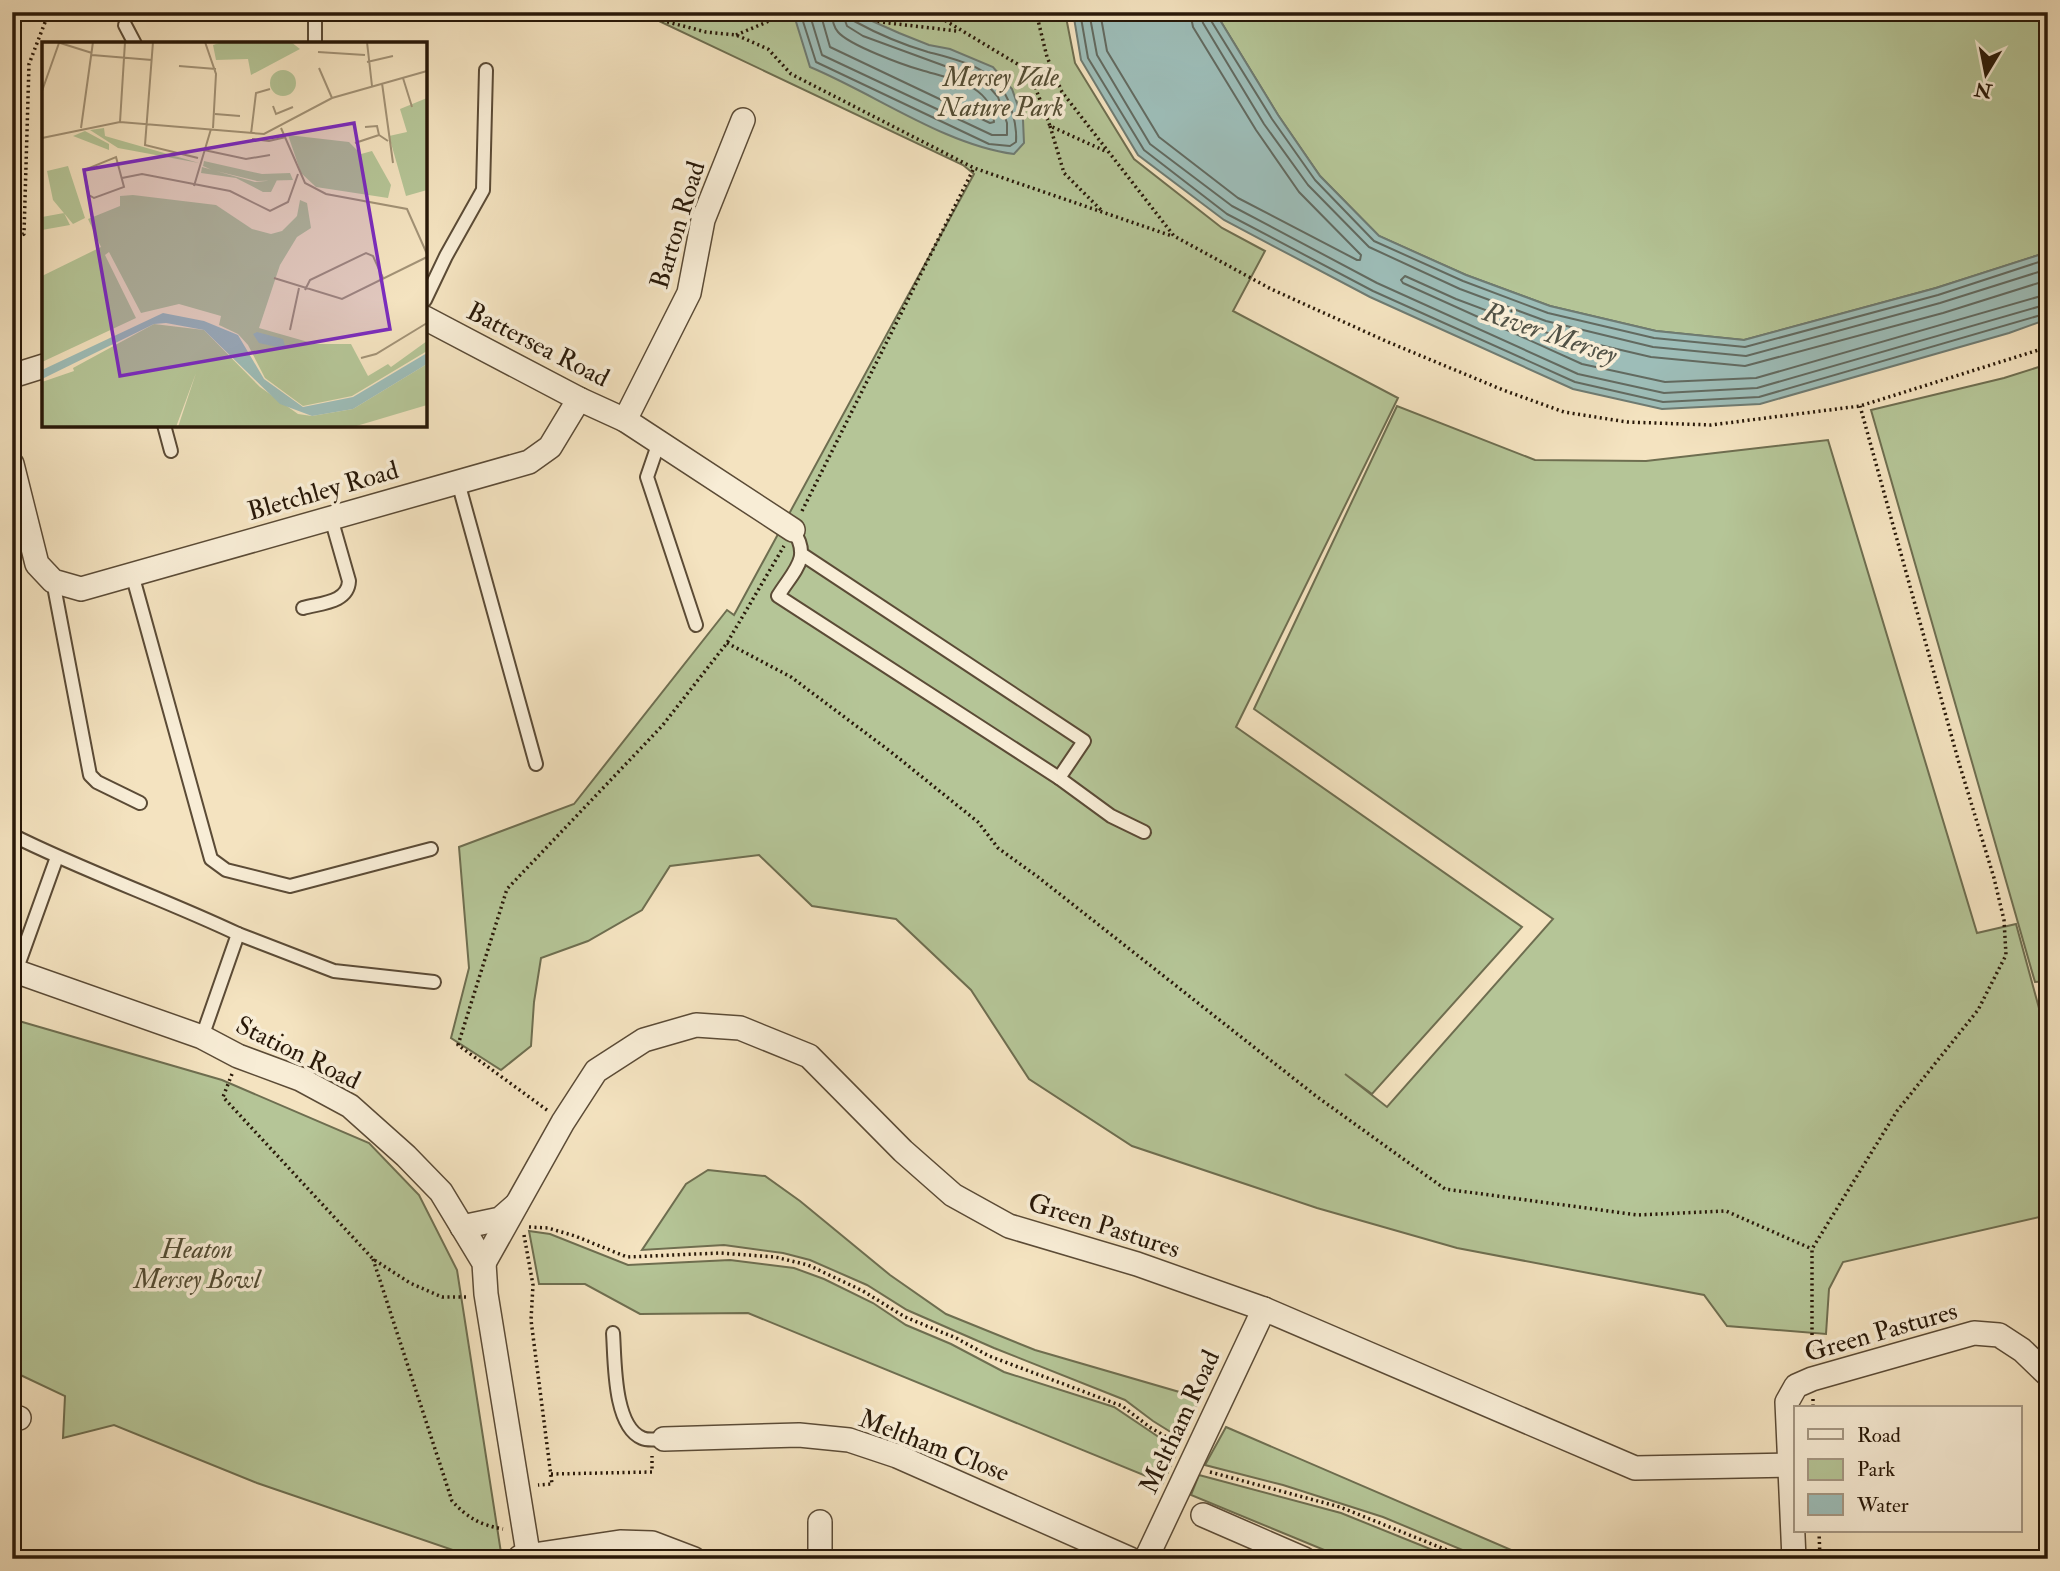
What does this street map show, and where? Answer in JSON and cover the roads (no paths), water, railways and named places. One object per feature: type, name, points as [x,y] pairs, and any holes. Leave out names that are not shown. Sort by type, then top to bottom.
[{"type":"street","name":"Barton Road","points":[[625,420],[689,293],[703,220],[743,120]]},
{"type":"street","name":"Battersea Road","points":[[427,319],[579,399],[625,420]]},
{"type":"street","points":[[12,376],[42,367]]},
{"type":"street","name":"Bletchley Road","points":[[53,581],[80,589],[529,462],[550,447],[579,399]]},
{"type":"street","points":[[625,420],[793,530]]},
{"type":"street","points":[[12,464],[37,564],[53,581]]},
{"type":"street","name":"Station Road","points":[[14,971],[202,1037],[238,1056],[300,1079],[350,1106],[406,1156],[441,1192],[484,1263],[486,1294],[530,1557]]},
{"type":"street","name":"Green Pastures","points":[[484,1263],[515,1224],[521,1200],[562,1122],[596,1071],[644,1040],[696,1025],[740,1028],[809,1056],[903,1151],[953,1195],[1009,1226],[1137,1264],[1264,1309],[1635,1468],[1788,1465]]},
{"type":"street","name":"Green Pastures","points":[[462,1227],[500,1219],[521,1200]]},
{"type":"street","name":"Meltham Road","points":[[1146,1559],[1264,1309]]},
{"type":"street","name":"Green Pastures","points":[[1794,1559],[1787,1402],[1796,1386],[1812,1378],[1974,1333],[1999,1335],[2022,1350],[2048,1375]]},
{"type":"street","name":"Meltham Close","points":[[658,1439],[799,1435],[849,1440],[909,1461],[1130,1559]]},
{"type":"street","name":"Station Road","points":[[518,1488],[530,1557]]},
{"type":"street","points":[[1203,1515],[1304,1559]]},
{"type":"street","points":[[820,1522],[820,1559]]},
{"type":"street","points":[[530,1557],[620,1542],[652,1543],[694,1559]]},
{"type":"lane","points":[[315,12],[315,42]]},
{"type":"lane","points":[[125,25],[134,42]]},
{"type":"lane","points":[[427,296],[483,190],[486,70]]},
{"type":"lane","points":[[165,427],[171,451]]},
{"type":"lane","points":[[659,442],[647,477],[696,625]]},
{"type":"lane","points":[[458,482],[536,764]]},
{"type":"lane","points":[[303,608],[345,596],[349,590],[349,581],[331,518]]},
{"type":"lane","points":[[793,530],[802,542],[803,555],[778,596],[1059,778],[1111,816],[1144,832]]},
{"type":"lane","points":[[803,555],[1084,741],[1059,778]]},
{"type":"lane","points":[[132,574],[211,859],[226,870],[290,886],[431,849]]},
{"type":"lane","points":[[53,581],[90,775],[97,782],[140,803]]},
{"type":"lane","points":[[12,835],[238,934],[334,971],[434,982]]},
{"type":"lane","points":[[14,971],[57,857]]},
{"type":"lane","points":[[202,1037],[238,934]]},
{"type":"lane","points":[[613,1333],[620,1406],[637,1436],[658,1439]]},
{"type":"water","points":[[793,12],[852,12],[929,45],[950,49],[993,67],[1012,89],[1023,120],[1024,143],[1014,154],[962,140],[936,130],[810,67]]},
{"type":"water","name":"River Mersey","points":[[1073,12],[1215,12],[1278,115],[1320,176],[1379,236],[1466,275],[1550,306],[1656,331],[1744,340],[1936,288],[2048,252],[2048,319],[2009,333],[1760,404],[1662,409],[1573,389],[1370,297],[1224,220],[1138,155],[1081,60]]},
{"type":"park label","name":"Mersey Vale Nature Park","points":[[1001,93]]},
{"type":"park label","name":"Heaton Mersey Bowl","points":[[197,1265]]}]
